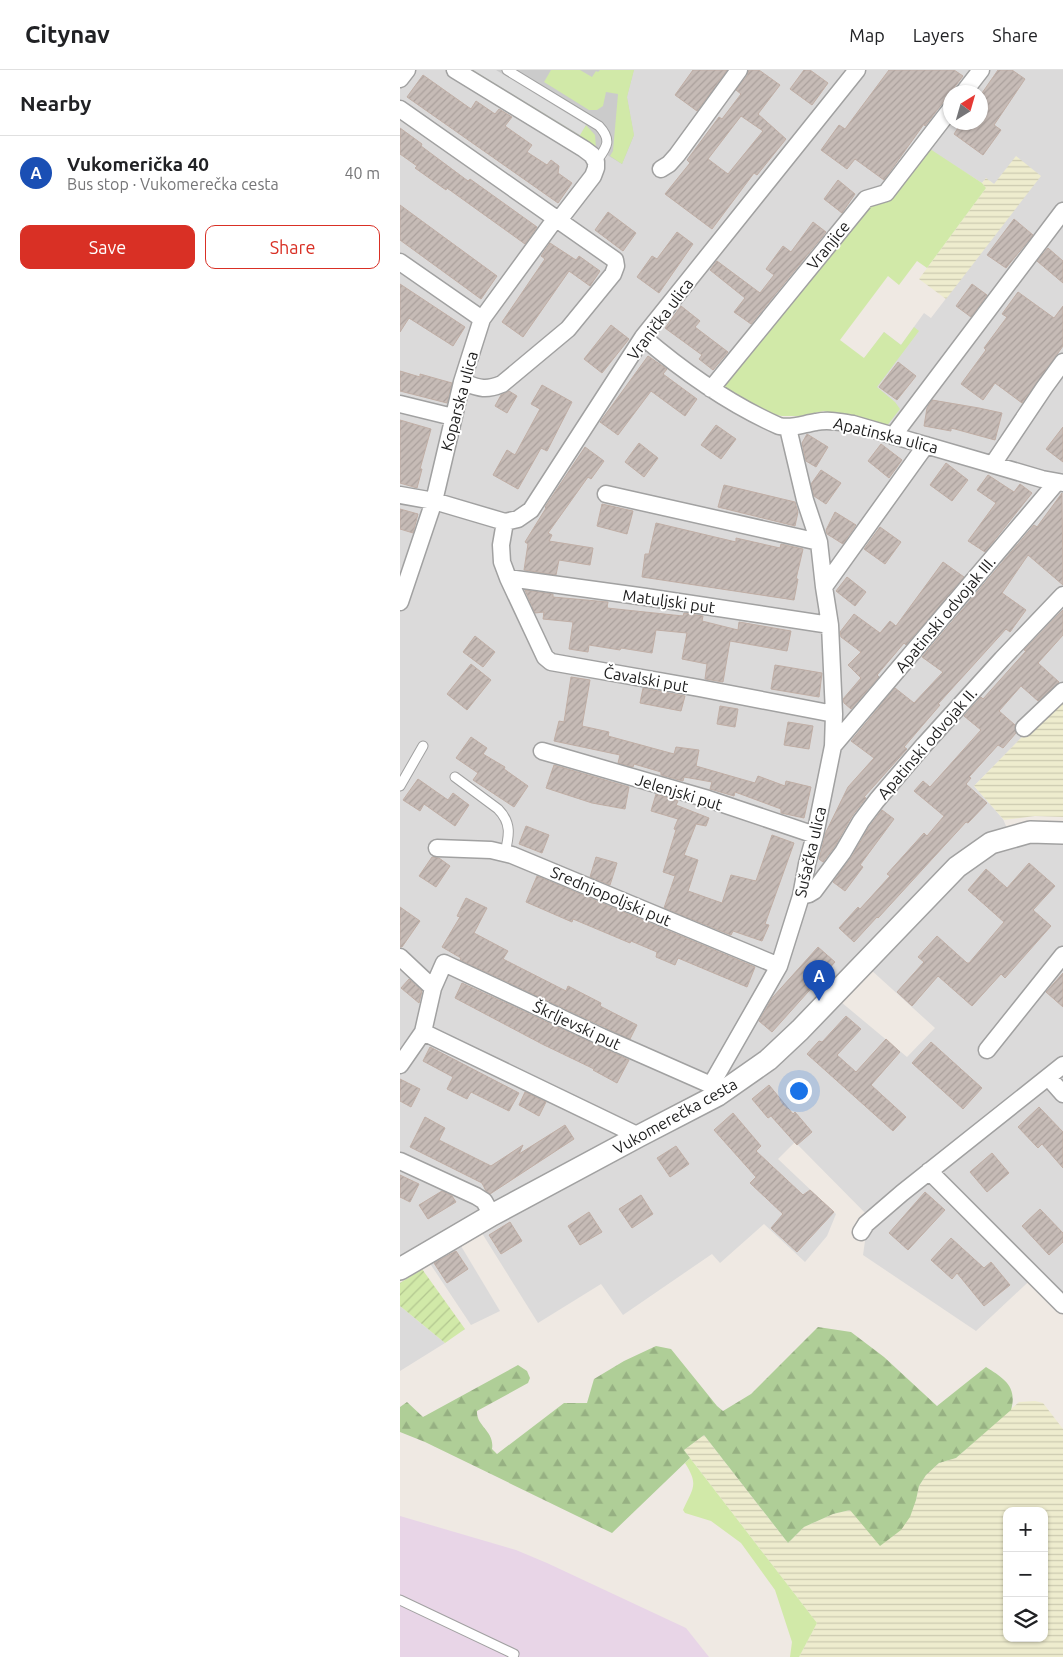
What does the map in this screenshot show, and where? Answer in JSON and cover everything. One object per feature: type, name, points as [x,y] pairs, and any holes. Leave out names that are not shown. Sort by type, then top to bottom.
[{"type":"street","points":[[400,79],[407,70]]},
{"type":"street","points":[[455,70],[564,135],[592,155],[596,162]]},
{"type":"street","points":[[661,169],[669,164],[677,155],[738,70]]},
{"type":"street","name":"Vranička ulica","points":[[505,522],[518,519],[531,510],[643,337],[857,70]]},
{"type":"street","points":[[969,85],[981,70]]},
{"type":"street","points":[[400,109],[615,260],[616,266],[613,274],[568,329],[502,384],[491,389],[479,388],[462,382]]},
{"type":"street","name":"Vranjice","points":[[710,389],[866,199],[886,194],[943,119]]},
{"type":"street","name":"Koparska ulica","points":[[400,602],[434,501],[462,382],[482,320],[557,219],[593,176],[596,162]]},
{"type":"street","points":[[893,436],[1063,210]]},
{"type":"street","points":[[400,262],[482,320]]},
{"type":"street","points":[[643,337],[710,389],[768,421],[788,428]]},
{"type":"street","points":[[994,464],[1063,362]]},
{"type":"street","points":[[400,404],[453,417]]},
{"type":"street","name":"Apatinska ulica","points":[[788,428],[830,420],[853,424],[1060,483]]},
{"type":"street","name":"Sušačka ulica","points":[[715,1090],[780,966],[801,896],[833,746],[834,714],[830,625],[819,542],[805,500],[788,428]]},
{"type":"street","points":[[824,587],[926,445]]},
{"type":"street","name":"Apatinski odvojak III.","points":[[833,746],[1060,483]]},
{"type":"street","points":[[606,494],[819,542]]},
{"type":"street","points":[[400,495],[434,501],[505,522],[500,545],[502,562],[508,578]]},
{"type":"street","name":"Matuljski put","points":[[508,578],[830,625]]},
{"type":"street","name":"Čavalski put","points":[[508,578],[545,657],[551,662],[834,714]]},
{"type":"street","name":"Apatinski odvojak II.","points":[[801,896],[814,891],[843,852],[861,821],[877,800],[996,666],[1063,595]]},
{"type":"street","points":[[1024,728],[1063,691]]},
{"type":"street","name":"Jelenjski put","points":[[542,751],[708,800],[815,835]]},
{"type":"street","name":"Vukomerečka cesta","points":[[400,1269],[492,1215],[639,1136],[768,1060],[800,1030],[957,867],[991,843],[1030,832],[1063,833]]},
{"type":"street","name":"Srednjopoljski put","points":[[438,848],[491,850],[505,853],[780,966]]},
{"type":"street","points":[[987,1050],[1063,955]]},
{"type":"street","points":[[400,957],[433,988],[423,1032],[403,1053]]},
{"type":"street","name":"Škrljevski put","points":[[433,988],[444,963],[715,1090]]},
{"type":"street","points":[[423,1032],[639,1136]]},
{"type":"street","points":[[861,1232],[866,1224],[929,1171],[1063,1065]]},
{"type":"street","points":[[1048,1077],[1063,1094]]},
{"type":"street","points":[[400,1160],[476,1196],[484,1201],[492,1215]]},
{"type":"street","points":[[929,1171],[1063,1305]]},
{"type":"lane","points":[[507,70],[599,126],[607,139],[607,145],[596,162]]},
{"type":"lane","points":[[400,786],[423,746]]},
{"type":"lane","points":[[455,777],[504,815],[508,824],[509,836],[505,853]]},
{"type":"lane","points":[[400,1600],[514,1654],[512,1657]]},
{"type":"shaded area","points":[[400,70],[468,70],[603,152],[634,135],[627,97],[634,70],[1063,70],[1063,685],[1027,732],[974,786],[1003,819],[1009,833],[813,1012],[736,1078],[400,1260]],"holes":[[[916,141],[982,183],[986,178],[994,184],[1040,176],[931,318],[924,313],[901,345],[884,332],[812,428],[804,430],[796,441],[787,440],[770,430],[865,196],[877,192]]]},
{"type":"shaded area","points":[[468,70],[634,70],[627,97],[634,135],[622,164]]},
{"type":"shaded area","points":[[473,70],[496,70],[586,125],[580,135]]},
{"type":"shaded area","points":[[1016,156],[1041,176],[946,299],[919,279],[986,188],[982,183],[986,178],[994,184]]},
{"type":"shaded area","points":[[1063,695],[1063,817],[1035,816],[1004,820],[974,786]]},
{"type":"shaded area","points":[[1063,839],[1063,1293],[1041,1270],[976,1331],[863,1255],[866,1234],[876,1224],[795,1142],[778,1159],[836,1214],[827,1236],[805,1262],[764,1224],[720,1263],[712,1254],[623,1315],[601,1284],[538,1323],[480,1230],[540,1197],[841,1002],[907,1057],[935,1028],[870,969],[957,876],[984,857],[1003,849],[1026,843]]},
{"type":"shaded area","points":[[458,1241],[500,1311],[471,1325],[427,1259]]},
{"type":"shaded area","points":[[400,1306],[445,1343],[400,1371]]},
{"type":"shaded area","points":[[1035,1401],[1043,1403],[1063,1429],[1063,1657],[799,1657],[817,1623],[684,1450],[704,1435],[788,1543],[804,1527],[833,1514],[916,1500],[919,1486],[926,1475],[939,1463],[956,1458],[1019,1402]]},
{"type":"shaded area","points":[[400,1516],[516,1550],[547,1563],[686,1628],[709,1657],[400,1657]]},
{"type":"green space","points":[[468,70],[473,70],[579,135],[586,125],[595,135],[596,148]]},
{"type":"green space","points":[[551,70],[580,70],[592,77],[596,71],[600,70],[634,70],[627,97],[634,135],[622,164],[610,156],[613,151],[618,94],[606,92],[603,106],[597,110],[589,110],[544,82]]},
{"type":"green space","points":[[927,147],[982,183],[986,188],[927,268],[917,261],[899,285],[888,276],[840,340],[864,358],[884,332],[901,345],[914,327],[919,331],[877,387],[895,402],[900,409],[886,427],[824,411],[800,416],[782,416],[767,413],[720,386],[867,203]]},
{"type":"green space","points":[[422,1269],[465,1329],[445,1343],[400,1306],[400,1283]]},
{"type":"green space","points":[[818,1327],[851,1332],[884,1357],[937,1406],[986,1367],[1003,1379],[1011,1389],[1013,1402],[1011,1410],[956,1458],[939,1463],[926,1475],[919,1486],[910,1517],[901,1530],[880,1546],[850,1510],[833,1514],[804,1527],[788,1543],[704,1435],[684,1450],[690,1458],[612,1533],[425,1442],[400,1432],[400,1407],[407,1402],[423,1417],[518,1365],[527,1371],[530,1378],[528,1383],[477,1411],[479,1421],[491,1438],[492,1449],[497,1454],[564,1403],[587,1403],[594,1379],[624,1361],[656,1346],[671,1349],[723,1411],[751,1394]]},
{"type":"green space","points":[[690,1458],[817,1623],[799,1657],[790,1657],[792,1642],[775,1590],[741,1543],[711,1521],[685,1513],[683,1510],[693,1486],[692,1477],[685,1463]]},
{"type":"building","points":[[693,70],[727,70],[697,111],[675,95]]},
{"type":"building","points":[[749,70],[759,70],[780,85],[758,114],[786,139],[757,175],[754,173],[712,229],[665,194],[690,163],[687,160],[719,117],[722,119],[741,94],[736,90],[747,76]],"holes":[[[741,116],[763,131],[728,174],[708,159]]]},
{"type":"building","points":[[804,70],[810,70],[828,83],[812,105],[790,89]]},
{"type":"building","points":[[889,70],[954,70],[963,76],[956,85],[943,85],[943,102],[925,126],[924,124],[884,180],[855,159],[847,169],[821,150],[839,125],[845,129]]},
{"type":"building","points":[[998,70],[1012,70],[1025,79],[994,125],[1001,130],[983,155],[954,134],[957,130],[988,130],[988,85]]},
{"type":"building","points":[[423,75],[471,109],[476,101],[495,114],[499,109],[512,117],[505,126],[532,145],[527,152],[547,165],[551,160],[559,166],[558,173],[572,183],[558,203],[407,97]]},
{"type":"building","points":[[400,128],[468,181],[470,179],[537,227],[525,244],[447,188],[446,190],[415,168],[417,166],[400,154]]},
{"type":"building","points":[[838,180],[855,194],[842,213],[824,199]]},
{"type":"building","points":[[400,205],[497,276],[481,299],[400,240]]},
{"type":"building","points":[[608,212],[636,233],[623,251],[595,230]]},
{"type":"building","points":[[1014,219],[1033,235],[1006,268],[987,255]]},
{"type":"building","points":[[813,222],[826,232],[751,324],[734,312],[745,298],[710,270],[717,261],[760,293],[774,275],[766,269],[783,246],[791,252]]},
{"type":"building","points":[[677,232],[693,244],[659,293],[637,277],[652,256],[657,259]]},
{"type":"building","points":[[550,243],[576,260],[579,256],[600,271],[590,286],[569,271],[523,337],[502,322],[545,259],[541,256]]},
{"type":"building","points":[[1048,248],[1063,261],[1063,283],[1037,261]]},
{"type":"building","points":[[400,284],[465,327],[453,346],[409,318],[400,332]]},
{"type":"building","points":[[972,284],[987,295],[971,317],[956,306]]},
{"type":"building","points":[[1018,292],[1054,318],[1063,306],[1063,346],[1022,403],[995,383],[983,400],[961,384],[1007,317],[1002,314]]},
{"type":"building","points":[[681,306],[700,321],[695,327],[728,352],[713,370],[699,359],[702,355],[665,328]]},
{"type":"building","points":[[611,325],[629,339],[602,373],[584,359]]},
{"type":"building","points":[[648,356],[667,369],[663,374],[697,399],[685,416],[651,391],[618,435],[600,422]]},
{"type":"building","points":[[898,362],[916,376],[897,400],[879,387]]},
{"type":"building","points":[[400,371],[420,377],[420,374],[452,383],[447,403],[400,391]]},
{"type":"building","points":[[542,385],[572,402],[547,451],[541,448],[518,489],[493,475],[507,450],[515,455],[540,409],[531,404]]},
{"type":"building","points":[[509,391],[517,396],[507,413],[495,406],[501,395]]},
{"type":"building","points":[[932,400],[1002,413],[995,440],[951,428],[951,431],[924,426],[927,408]]},
{"type":"building","points":[[400,420],[431,429],[417,488],[400,483]]},
{"type":"building","points":[[716,425],[736,439],[721,459],[701,445]]},
{"type":"building","points":[[1063,427],[1063,462],[1046,449]]},
{"type":"building","points":[[807,434],[828,447],[816,467],[806,461],[802,443]]},
{"type":"building","points":[[639,443],[658,458],[644,477],[625,462]]},
{"type":"building","points":[[881,444],[902,460],[889,478],[868,461]]},
{"type":"building","points":[[585,447],[604,461],[591,479],[588,477],[548,533],[552,535],[549,541],[593,548],[590,565],[559,560],[556,575],[524,570],[528,544],[525,542],[545,507]]},
{"type":"building","points":[[946,463],[968,480],[952,501],[930,485]]},
{"type":"building","points":[[821,470],[841,483],[826,504],[814,496],[811,484]]},
{"type":"building","points":[[988,475],[1014,492],[1020,484],[1032,493],[985,552],[968,541],[996,503],[977,490]]},
{"type":"building","points":[[724,485],[795,502],[798,512],[795,526],[718,507]]},
{"type":"building","points":[[1062,493],[1063,585],[1028,555],[1002,593],[1026,610],[1010,632],[1006,629],[938,704],[940,705],[904,747],[907,749],[864,797],[866,798],[852,816],[835,846],[823,862],[819,859],[826,832],[848,787],[874,758],[851,741],[895,688],[914,703],[943,672],[922,657],[1034,525],[1037,527]]},
{"type":"building","points":[[602,504],[633,511],[627,534],[597,526]]},
{"type":"building","points":[[400,509],[418,514],[413,533],[400,529]]},
{"type":"building","points":[[835,512],[856,525],[843,544],[827,534],[826,530]]},
{"type":"building","points":[[656,523],[736,542],[736,538],[780,548],[781,544],[803,549],[796,579],[798,579],[794,600],[642,577],[645,554],[649,554]]},
{"type":"building","points":[[880,527],[901,542],[885,564],[864,549]]},
{"type":"building","points":[[943,562],[964,577],[906,645],[904,643],[877,675],[879,677],[851,709],[844,703],[843,699],[861,678],[848,665],[861,652],[841,637],[840,632],[854,614],[880,633],[890,621],[896,626]]},
{"type":"building","points":[[847,577],[866,592],[855,606],[836,591]]},
{"type":"building","points":[[525,590],[553,594],[553,597],[608,602],[607,608],[683,616],[684,613],[703,616],[702,621],[738,630],[739,622],[791,631],[787,651],[730,641],[723,682],[705,679],[707,664],[682,659],[687,633],[656,630],[652,653],[589,645],[588,652],[569,649],[573,622],[543,619],[544,612],[535,613]]},
{"type":"building","points":[[1063,610],[1063,635],[1038,663],[1059,682],[1038,701],[1021,686],[999,711],[1015,725],[1016,733],[1003,748],[998,745],[969,777],[971,778],[966,784],[987,803],[968,823],[966,822],[854,942],[839,928],[858,907],[860,909],[890,876],[887,874],[924,833],[927,836],[944,816],[914,791],[923,781],[930,787],[981,730],[964,716],[981,697],[983,699],[1026,651],[1024,650]]},
{"type":"building","points":[[475,636],[495,652],[483,667],[463,652]]},
{"type":"building","points":[[471,664],[491,680],[467,710],[447,694]]},
{"type":"building","points":[[775,665],[822,673],[819,697],[771,689]]},
{"type":"building","points":[[571,677],[590,680],[582,726],[609,732],[608,736],[674,754],[676,747],[699,750],[696,766],[755,783],[758,776],[785,786],[786,781],[811,787],[804,818],[781,813],[781,809],[735,792],[734,796],[710,789],[712,782],[684,777],[683,781],[661,775],[661,772],[634,764],[633,767],[618,763],[620,755],[554,741],[559,721],[564,722]]},
{"type":"building","points":[[643,688],[685,696],[681,711],[640,703]]},
{"type":"building","points":[[720,706],[738,709],[735,727],[717,724]]},
{"type":"building","points":[[788,722],[813,726],[809,749],[784,745]]},
{"type":"building","points":[[471,737],[487,748],[483,754],[505,767],[504,769],[528,786],[514,807],[473,780],[478,773],[456,758]]},
{"type":"building","points":[[554,765],[629,787],[625,809],[592,803],[546,788]]},
{"type":"building","points":[[418,779],[448,800],[453,793],[469,805],[455,826],[424,804],[420,811],[403,800]]},
{"type":"building","points":[[656,794],[678,801],[676,805],[709,818],[706,826],[696,824],[684,855],[698,860],[688,891],[722,903],[731,875],[756,881],[772,835],[794,843],[765,924],[769,925],[762,941],[733,931],[731,935],[664,908],[675,876],[663,872],[678,819],[651,811]]},
{"type":"building","points":[[882,810],[894,819],[860,865],[863,867],[845,891],[833,882]]},
{"type":"building","points":[[526,826],[549,835],[542,853],[519,844]]},
{"type":"building","points":[[432,857],[439,858],[450,866],[436,887],[419,876]]},
{"type":"building","points":[[596,857],[617,863],[610,885],[590,877]]},
{"type":"building","points":[[1029,863],[1055,886],[1033,910],[1051,926],[1005,978],[1001,974],[972,1006],[938,976],[912,1006],[897,992],[924,962],[918,957],[937,936],[969,963],[1004,922],[968,890],[986,869],[1007,888]]},
{"type":"building","points":[[537,876],[755,967],[747,987],[678,958],[675,965],[656,957],[657,952],[631,941],[630,943],[573,919],[572,922],[526,902]]},
{"type":"building","points":[[466,898],[487,908],[474,933],[508,951],[503,959],[566,991],[568,986],[601,1003],[600,1006],[637,1025],[630,1039],[460,960],[461,958],[442,947],[460,917],[457,916]]},
{"type":"building","points":[[400,907],[420,921],[402,947],[400,947]]},
{"type":"building","points":[[818,947],[835,962],[772,1032],[759,1021],[773,997]]},
{"type":"building","points":[[1063,973],[1063,1007],[1046,992]]},
{"type":"building","points":[[409,979],[422,991],[419,1003],[401,988]]},
{"type":"building","points":[[462,983],[629,1060],[617,1083],[594,1069],[455,998]]},
{"type":"building","points":[[846,1016],[861,1029],[837,1055],[856,1072],[886,1039],[900,1052],[871,1085],[906,1117],[893,1131],[807,1054],[819,1041],[822,1042]]},
{"type":"building","points":[[931,1042],[982,1088],[963,1109],[912,1063]]},
{"type":"building","points":[[430,1047],[519,1093],[509,1111],[471,1092],[467,1099],[447,1089],[453,1077],[423,1061]]},
{"type":"building","points":[[400,1079],[420,1089],[411,1107],[400,1101]]},
{"type":"building","points":[[769,1085],[793,1114],[795,1112],[812,1132],[797,1145],[771,1116],[768,1118],[752,1099]]},
{"type":"building","points":[[525,1092],[546,1102],[539,1116],[519,1105]]},
{"type":"building","points":[[1039,1107],[1063,1132],[1063,1168],[1042,1144],[1038,1148],[1018,1127]]},
{"type":"building","points":[[733,1113],[761,1146],[756,1151],[803,1195],[810,1190],[834,1212],[797,1252],[771,1228],[783,1214],[750,1183],[756,1177],[714,1130]]},
{"type":"building","points":[[425,1117],[445,1128],[439,1140],[491,1166],[523,1145],[519,1154],[565,1125],[574,1139],[490,1194],[482,1183],[410,1147]]},
{"type":"building","points":[[676,1146],[689,1164],[670,1177],[657,1158]]},
{"type":"building","points":[[992,1153],[1009,1173],[987,1192],[970,1172]]},
{"type":"building","points":[[400,1175],[419,1184],[410,1202],[400,1197]]},
{"type":"building","points":[[442,1191],[452,1196],[456,1202],[428,1219],[419,1205]]},
{"type":"building","points":[[925,1192],[945,1210],[908,1250],[889,1233]]},
{"type":"building","points":[[641,1195],[653,1214],[632,1228],[619,1209]]},
{"type":"building","points":[[1040,1209],[1063,1233],[1063,1242],[1049,1255],[1022,1226]]},
{"type":"building","points":[[589,1212],[602,1232],[580,1245],[568,1226]]},
{"type":"building","points":[[510,1222],[522,1241],[501,1254],[489,1235]]},
{"type":"building","points":[[951,1238],[984,1268],[991,1262],[1010,1285],[984,1306],[957,1273],[952,1279],[931,1260]]},
{"type":"building","points":[[456,1251],[468,1269],[447,1283],[434,1263]]},
{"type":"place","name":"Vukomerička 40","points":[[819,1001]]}]
